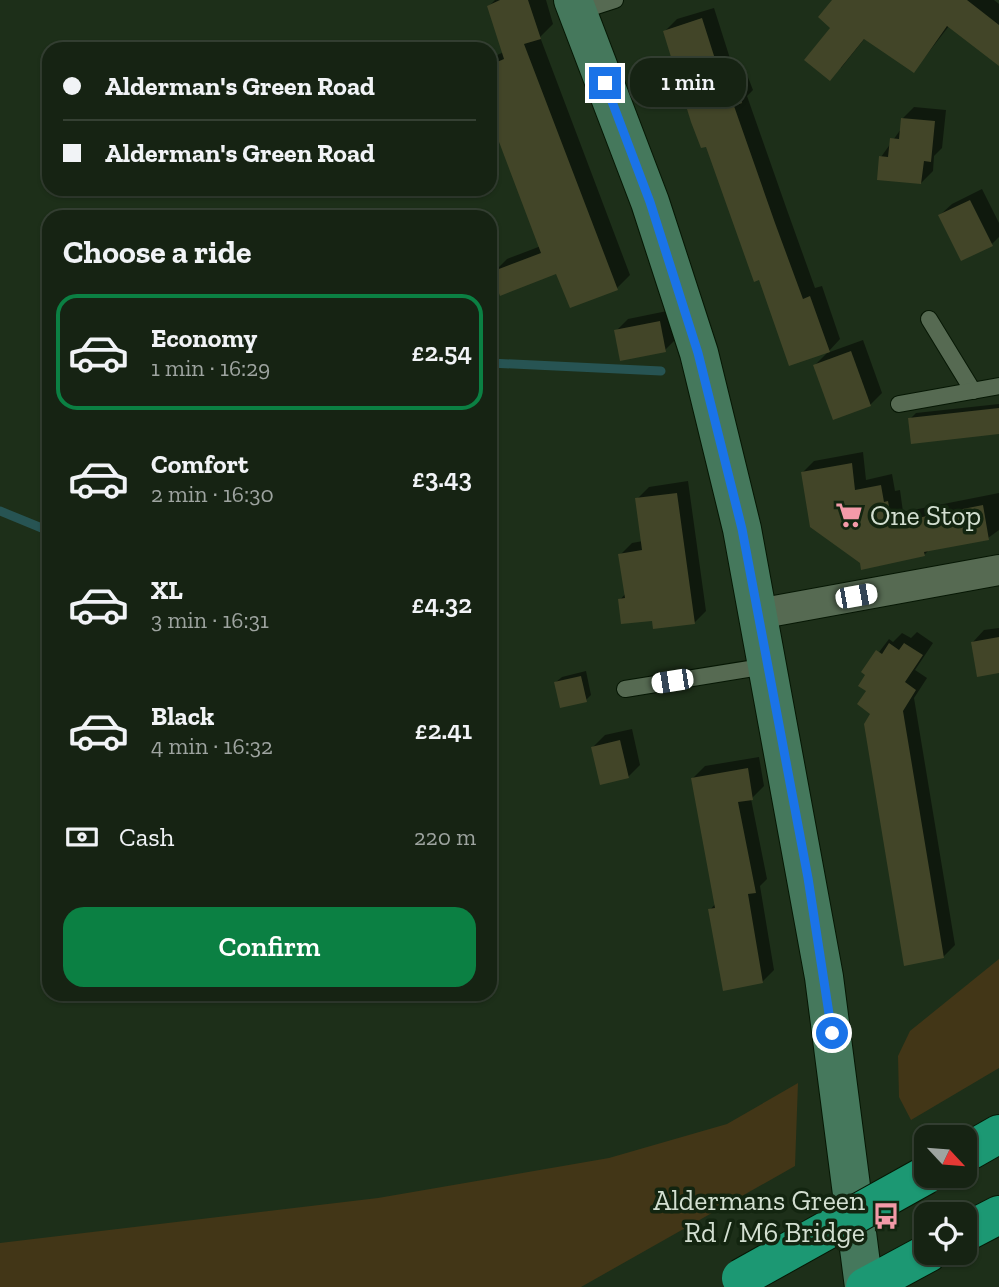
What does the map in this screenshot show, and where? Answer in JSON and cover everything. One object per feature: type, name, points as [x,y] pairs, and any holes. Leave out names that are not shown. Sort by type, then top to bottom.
[{"type":"highway","points":[[732,1282],[914,1182]]},
{"type":"highway","points":[[977,1226],[998,1215]]},
{"type":"highway","points":[[864,1287],[914,1260]]},
{"type":"main road","points":[[576,6],[650,202],[698,353],[742,529],[824,977],[864,1287]]},
{"type":"street","points":[[758,614],[999,570]]},
{"type":"lane","points":[[576,6],[615,0]]},
{"type":"lane","points":[[929,319],[973,391]]},
{"type":"lane","points":[[899,404],[999,386]]},
{"type":"lane","points":[[625,689],[767,666]]},
{"type":"shaded area","points":[[999,959],[999,1068],[911,1120],[899,1097],[898,1056],[910,1031]]},
{"type":"shaded area","points":[[798,1083],[795,1166],[581,1287],[0,1287],[0,1243],[378,1198],[609,1158],[727,1124]]},
{"type":"building","points":[[500,0],[528,0],[541,39],[524,44],[618,290],[570,308],[556,274],[500,296],[497,288],[497,270],[541,253],[497,137],[497,62],[504,59],[487,6]]},
{"type":"building","points":[[832,0],[967,0],[999,25],[999,66],[947,26],[914,73],[864,39],[830,81],[804,60],[830,28],[818,17]]},
{"type":"building","points":[[702,18],[722,81],[732,77],[742,103],[734,106],[775,223],[803,299],[810,296],[830,352],[789,366],[759,280],[754,282],[706,147],[701,148],[691,122],[663,31]]},
{"type":"building","points":[[901,118],[935,121],[931,162],[924,161],[921,184],[877,180],[879,156],[888,157],[890,138],[899,139]]},
{"type":"building","points":[[970,200],[993,246],[961,261],[938,215]]},
{"type":"building","points":[[660,321],[666,352],[620,361],[614,330]]},
{"type":"building","points":[[851,351],[871,406],[833,420],[813,365]]},
{"type":"building","points":[[999,408],[999,434],[911,444],[908,418]]},
{"type":"building","name":"One Stop","points":[[852,463],[855,490],[881,485],[884,502],[888,501],[892,523],[983,505],[989,540],[924,552],[925,556],[861,570],[860,563],[810,527],[801,472]]},
{"type":"building","points":[[677,493],[695,624],[653,629],[652,621],[621,624],[618,599],[625,598],[618,554],[642,550],[635,498]]},
{"type":"building","points":[[999,637],[999,673],[977,677],[971,642]]},
{"type":"building","points":[[889,643],[899,650],[904,643],[923,655],[905,682],[916,690],[903,711],[944,958],[904,966],[864,724],[870,714],[857,704],[866,691],[858,686],[865,675],[861,672],[876,650],[882,654]]},
{"type":"building","points":[[581,676],[587,702],[560,708],[554,682]]},
{"type":"building","points":[[620,740],[629,778],[600,785],[591,747]]},
{"type":"building","points":[[748,768],[753,800],[738,802],[756,893],[748,894],[763,983],[723,991],[708,909],[715,908],[691,778]]},
{"type":"waterway","points":[[497,363],[661,371]]},
{"type":"waterway","points":[[0,511],[42,528]]},
{"type":"place","name":"One Stop","points":[[849,515]]},
{"type":"place","name":"Aldermans Green Rd / M6 Bridge","points":[[886,1216]]},
{"type":"route","points":[[605,83],[650,202],[698,353],[742,529],[808,878],[832,1033]]}]
